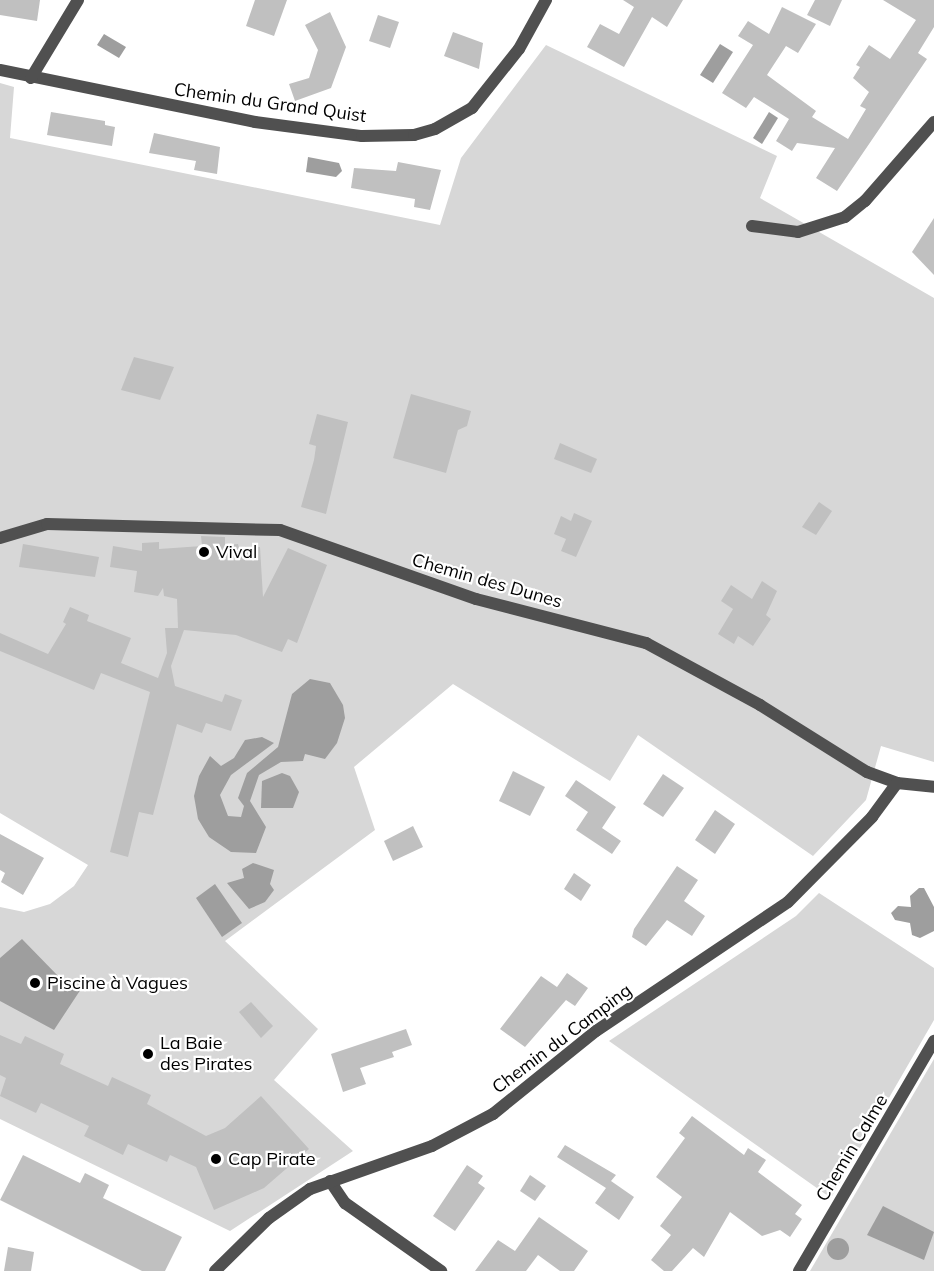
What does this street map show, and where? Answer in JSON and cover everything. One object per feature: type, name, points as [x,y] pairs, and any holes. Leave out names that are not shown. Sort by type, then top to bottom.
[{"type":"street","points":[[31,78],[78,0]]},
{"type":"street","name":"Chemin du Grand Quist","points":[[0,70],[255,122],[362,136],[414,135],[435,129],[472,108],[519,49],[546,0]]},
{"type":"street","points":[[752,226],[798,232],[845,217],[865,201],[934,122]]},
{"type":"street","name":"Chemin des Dunes","points":[[0,538],[47,524],[280,530],[476,599],[646,643],[760,705],[867,772],[897,783],[934,787]]},
{"type":"street","name":"Chemin du Camping","points":[[215,1271],[269,1218],[330,1181],[432,1146],[493,1114],[596,1031],[788,902],[872,817],[897,783]]},
{"type":"street","name":"Chemin Calme","points":[[799,1271],[934,1041]]},
{"type":"street","points":[[330,1181],[345,1203],[441,1271]]},
{"type":"shaded area","points":[[104,34],[126,47],[119,58],[97,45]]},
{"type":"shaded area","points":[[720,44],[733,52],[713,83],[700,75]]},
{"type":"shaded area","points":[[546,45],[777,156],[760,198],[934,298],[934,762],[881,746],[866,800],[813,856],[638,735],[610,781],[453,684],[354,767],[375,830],[225,941],[318,1029],[274,1080],[353,1151],[230,1231],[0,1119],[0,907],[24,912],[50,904],[74,886],[88,865],[0,813],[0,83],[14,87],[10,138],[440,225],[461,158]]},
{"type":"shaded area","points":[[769,112],[778,118],[762,144],[753,138]]},
{"type":"shaded area","points":[[308,157],[339,163],[342,171],[336,177],[306,172]]},
{"type":"shaded area","points":[[310,679],[330,683],[343,705],[345,718],[337,743],[325,759],[305,754],[303,761],[281,762],[259,775],[250,801],[266,827],[256,853],[231,852],[209,837],[198,819],[194,796],[199,776],[210,756],[221,766],[234,758],[245,740],[262,737],[274,743],[231,775],[220,795],[228,816],[241,817],[244,806],[238,798],[247,773],[278,747],[292,694]]},
{"type":"shaded area","points":[[282,773],[290,776],[299,792],[293,808],[261,808],[262,781]]},
{"type":"shaded area","points":[[253,863],[274,870],[270,884],[274,890],[265,902],[249,909],[227,883],[244,878],[242,869]]},
{"type":"shaded area","points":[[215,884],[242,923],[222,937],[196,898]]},
{"type":"shaded area","points":[[919,888],[924,888],[934,907],[934,931],[920,938],[912,935],[910,923],[895,920],[891,913],[898,906],[911,907],[910,896]]},
{"type":"shaded area","points":[[819,893],[934,968],[934,1020],[831,1198],[609,1041],[796,916]]},
{"type":"shaded area","name":"Piscine à Vagues","points":[[22,939],[59,977],[81,989],[54,1030],[0,1001],[0,958]]},
{"type":"shaded area","points":[[934,1059],[934,1271],[810,1271]]},
{"type":"shaded area","points":[[883,1206],[934,1232],[924,1260],[867,1235]]},
{"type":"shaded area","points":[[838,1238],[846,1241],[849,1249],[846,1257],[838,1260],[830,1257],[827,1249],[830,1241]]},
{"type":"building","points":[[0,0],[40,0],[37,21],[0,15]]},
{"type":"building","points":[[255,0],[287,0],[274,36],[246,26]]},
{"type":"building","points":[[623,0],[683,0],[667,27],[652,17],[624,67],[587,47],[600,24],[619,34],[634,7]]},
{"type":"building","points":[[815,0],[842,0],[830,26],[807,15]]},
{"type":"building","points":[[883,0],[934,0],[934,27],[918,53],[927,59],[837,191],[816,178],[835,148],[797,143],[792,151],[776,141],[789,119],[754,97],[746,108],[722,93],[753,45],[738,36],[748,21],[769,34],[782,7],[816,24],[798,53],[786,46],[767,75],[816,111],[812,117],[848,139],[866,109],[860,106],[869,92],[853,78],[860,67],[856,65],[869,45],[890,59],[916,20]]},
{"type":"building","points":[[330,12],[346,47],[331,88],[295,101],[289,84],[309,78],[318,50],[305,25]]},
{"type":"building","points":[[378,15],[399,22],[390,48],[369,41]]},
{"type":"building","points":[[453,32],[483,43],[479,69],[444,56]]},
{"type":"building","points":[[51,112],[105,121],[105,125],[115,127],[112,146],[47,135]]},
{"type":"building","points":[[154,133],[220,147],[217,174],[194,170],[196,161],[149,153]]},
{"type":"building","points":[[398,162],[441,170],[430,210],[414,207],[415,199],[351,188],[354,168],[396,171]]},
{"type":"building","points":[[934,218],[934,275],[912,252]]},
{"type":"building","points":[[134,357],[174,367],[160,400],[121,390]]},
{"type":"building","points":[[411,394],[471,411],[467,426],[458,430],[446,473],[393,458]]},
{"type":"building","points":[[317,414],[348,422],[326,514],[301,507],[314,460],[316,446],[309,444]]},
{"type":"building","points":[[560,443],[597,459],[591,473],[554,459]]},
{"type":"building","points":[[819,502],[832,511],[816,535],[802,527]]},
{"type":"building","points":[[574,513],[592,521],[576,557],[561,551],[566,539],[554,534],[561,516],[571,521]]},
{"type":"building","points":[[201,536],[225,537],[225,545],[238,544],[239,548],[260,547],[263,597],[288,548],[327,565],[297,643],[288,639],[282,652],[236,635],[184,630],[171,666],[175,686],[222,702],[225,694],[242,700],[231,731],[206,723],[202,733],[177,724],[153,815],[139,812],[128,857],[110,852],[150,692],[101,673],[94,690],[0,651],[0,633],[48,654],[66,624],[63,622],[70,607],[89,615],[87,621],[131,638],[121,663],[158,678],[167,653],[165,628],[178,628],[177,599],[164,596],[163,588],[158,596],[134,592],[137,571],[110,567],[113,546],[142,551],[142,543],[159,542],[159,549],[202,546]]},
{"type":"building","points":[[23,544],[99,557],[95,577],[19,567]]},
{"type":"building","points":[[762,581],[777,591],[766,615],[771,619],[753,646],[738,636],[734,644],[718,634],[733,609],[721,601],[731,585],[752,599]]},
{"type":"building","points":[[513,771],[545,787],[530,816],[499,801]]},
{"type":"building","points":[[663,774],[684,788],[663,817],[643,804]]},
{"type":"building","points":[[576,780],[616,807],[602,828],[621,841],[612,854],[576,830],[588,812],[565,796]]},
{"type":"building","points":[[715,810],[735,824],[715,854],[695,840]]},
{"type":"building","points":[[413,826],[423,847],[393,861],[384,841]]},
{"type":"building","points":[[0,834],[44,858],[23,895],[1,882],[5,873],[0,870]]},
{"type":"building","points":[[677,866],[698,880],[684,901],[705,916],[692,936],[667,920],[646,946],[632,937],[634,929]]},
{"type":"building","points":[[574,873],[591,885],[581,901],[564,889]]},
{"type":"building","points":[[567,973],[588,988],[575,1006],[566,1000],[525,1047],[500,1029],[541,976],[557,987]]},
{"type":"building","points":[[251,1002],[273,1026],[261,1038],[239,1012]]},
{"type":"building","points":[[406,1029],[412,1045],[392,1052],[394,1057],[360,1068],[366,1084],[343,1092],[331,1054]]},
{"type":"building","points":[[0,1035],[21,1044],[25,1036],[64,1054],[60,1064],[108,1086],[112,1077],[151,1095],[147,1104],[206,1136],[225,1128],[261,1096],[309,1149],[264,1188],[214,1210],[196,1167],[170,1155],[167,1162],[128,1144],[123,1155],[84,1136],[89,1126],[41,1103],[36,1113],[0,1096],[6,1078],[0,1075]]},
{"type":"building","points":[[692,1116],[744,1155],[748,1148],[766,1160],[758,1172],[802,1205],[795,1214],[802,1219],[790,1237],[780,1230],[762,1236],[730,1212],[704,1257],[693,1248],[672,1271],[664,1271],[651,1260],[671,1235],[660,1226],[682,1197],[656,1177],[685,1138],[679,1133]]},
{"type":"building","points":[[565,1145],[616,1175],[611,1181],[634,1197],[619,1220],[595,1203],[606,1188],[557,1157]]},
{"type":"building","points":[[23,1155],[80,1183],[85,1173],[109,1185],[103,1198],[182,1237],[165,1271],[142,1271],[0,1200]]},
{"type":"building","points":[[467,1165],[483,1176],[478,1183],[485,1188],[455,1231],[433,1216]]},
{"type":"building","points":[[530,1175],[546,1186],[535,1201],[520,1191]]},
{"type":"building","points":[[539,1217],[588,1251],[574,1271],[560,1271],[538,1255],[526,1271],[475,1271],[498,1240],[515,1251]]},
{"type":"building","points":[[8,1247],[34,1252],[31,1271],[4,1271]]},
{"type":"place","name":"Vival","points":[[204,552]]},
{"type":"place","name":"Piscine à Vagues","points":[[35,983]]},
{"type":"place","name":"La Baie des Pirates","points":[[148,1054]]},
{"type":"place","name":"Cap Pirate","points":[[216,1159]]}]
